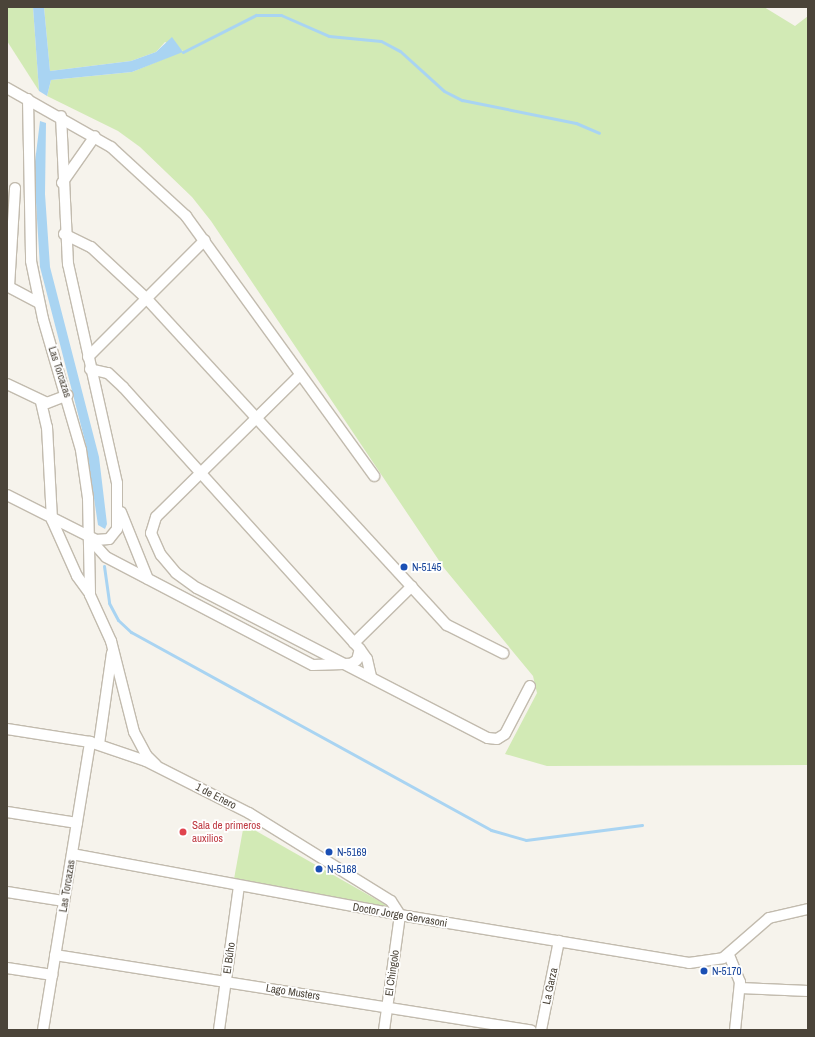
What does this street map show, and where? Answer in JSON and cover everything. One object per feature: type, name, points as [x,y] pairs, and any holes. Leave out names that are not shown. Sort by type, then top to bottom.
[{"type":"street","points":[[7,88],[61,116],[95,136],[144,174],[205,240],[300,375],[374,476]]},
{"type":"street","name":"Las Torcazas","points":[[28,99],[28,195],[31,261],[39,303],[68,395],[85,474],[89,538],[90,595],[111,641],[134,732],[146,755],[156,765]]},
{"type":"street","points":[[61,116],[64,234],[90,368],[120,509],[148,579]]},
{"type":"street","points":[[62,183],[95,136]]},
{"type":"street","points":[[28,195],[11,186],[8,287],[39,303]]},
{"type":"street","points":[[64,234],[91,247],[148,299],[258,416],[447,625],[502,653]]},
{"type":"street","points":[[88,357],[148,299],[205,240]]},
{"type":"street","points":[[90,368],[108,373],[118,382],[201,473],[357,646],[367,659],[370,677]]},
{"type":"street","points":[[300,375],[152,521],[153,539],[161,555],[176,573],[196,588],[492,739],[505,734],[530,686]]},
{"type":"street","points":[[7,384],[41,402],[68,395]]},
{"type":"street","points":[[41,402],[50,462],[52,520],[77,576],[90,595]]},
{"type":"street","points":[[7,495],[52,520],[89,538],[100,541],[113,537],[120,509]]},
{"type":"street","points":[[89,538],[106,557],[313,665],[347,665],[357,660],[357,646],[412,586]]},
{"type":"street","name":"Las Torcazas","points":[[43,1030],[77,823],[95,743],[111,641]]},
{"type":"street","name":"1 de Enero","points":[[7,729],[95,743],[156,765],[269,824],[387,898],[400,915]]},
{"type":"street","points":[[7,812],[77,823]]},
{"type":"street","name":"Doctor Jorge Gervasoni","points":[[72,854],[400,915],[689,963],[710,962],[729,955]]},
{"type":"street","name":"El Búho","points":[[219,1030],[239,886]]},
{"type":"street","points":[[7,892],[64,901]]},
{"type":"street","points":[[735,1030],[740,988],[729,955],[769,918],[808,909]]},
{"type":"street","name":"El Chingolo","points":[[384,1030],[400,915]]},
{"type":"street","name":"La Garza","points":[[541,1030],[559,941]]},
{"type":"street","name":"Lago Musters","points":[[55,955],[531,1030]]},
{"type":"street","points":[[7,968],[52,975]]},
{"type":"street","points":[[740,988],[808,991]]},
{"type":"green space","points":[[7,7],[33,7],[39,91],[7,41]]},
{"type":"green space","points":[[44,7],[764,7],[795,26],[808,16],[808,765],[547,766],[505,754],[537,693],[533,676],[444,568],[211,221],[192,197],[140,147],[118,131],[47,96],[51,80],[132,72],[183,51],[165,42],[156,52],[131,61],[50,71]]},
{"type":"green space","points":[[244,824],[386,905],[387,909],[234,879]]},
{"type":"water","points":[[33,7],[44,7],[50,71],[131,61],[156,52],[172,37],[183,52],[132,72],[51,80],[47,96],[39,91]]},
{"type":"water","points":[[40,121],[46,123],[45,194],[50,267],[99,457],[107,524],[105,529],[98,525],[86,445],[40,267],[34,170]]},
{"type":"waterway","points":[[183,52],[256,15],[281,15],[329,36],[381,41],[400,51],[444,91],[462,100],[576,123],[599,133]]},
{"type":"waterway","points":[[104,566],[109,603],[118,620],[131,632],[491,830],[526,840],[642,825]]},
{"type":"place","name":"N-5145","points":[[404,567]]},
{"type":"place","name":"Sala de primeros auxilios","points":[[183,832]]},
{"type":"place","name":"N-5169","points":[[329,852]]},
{"type":"place","name":"N-5168","points":[[319,869]]},
{"type":"place","name":"N-5170","points":[[704,971]]}]
